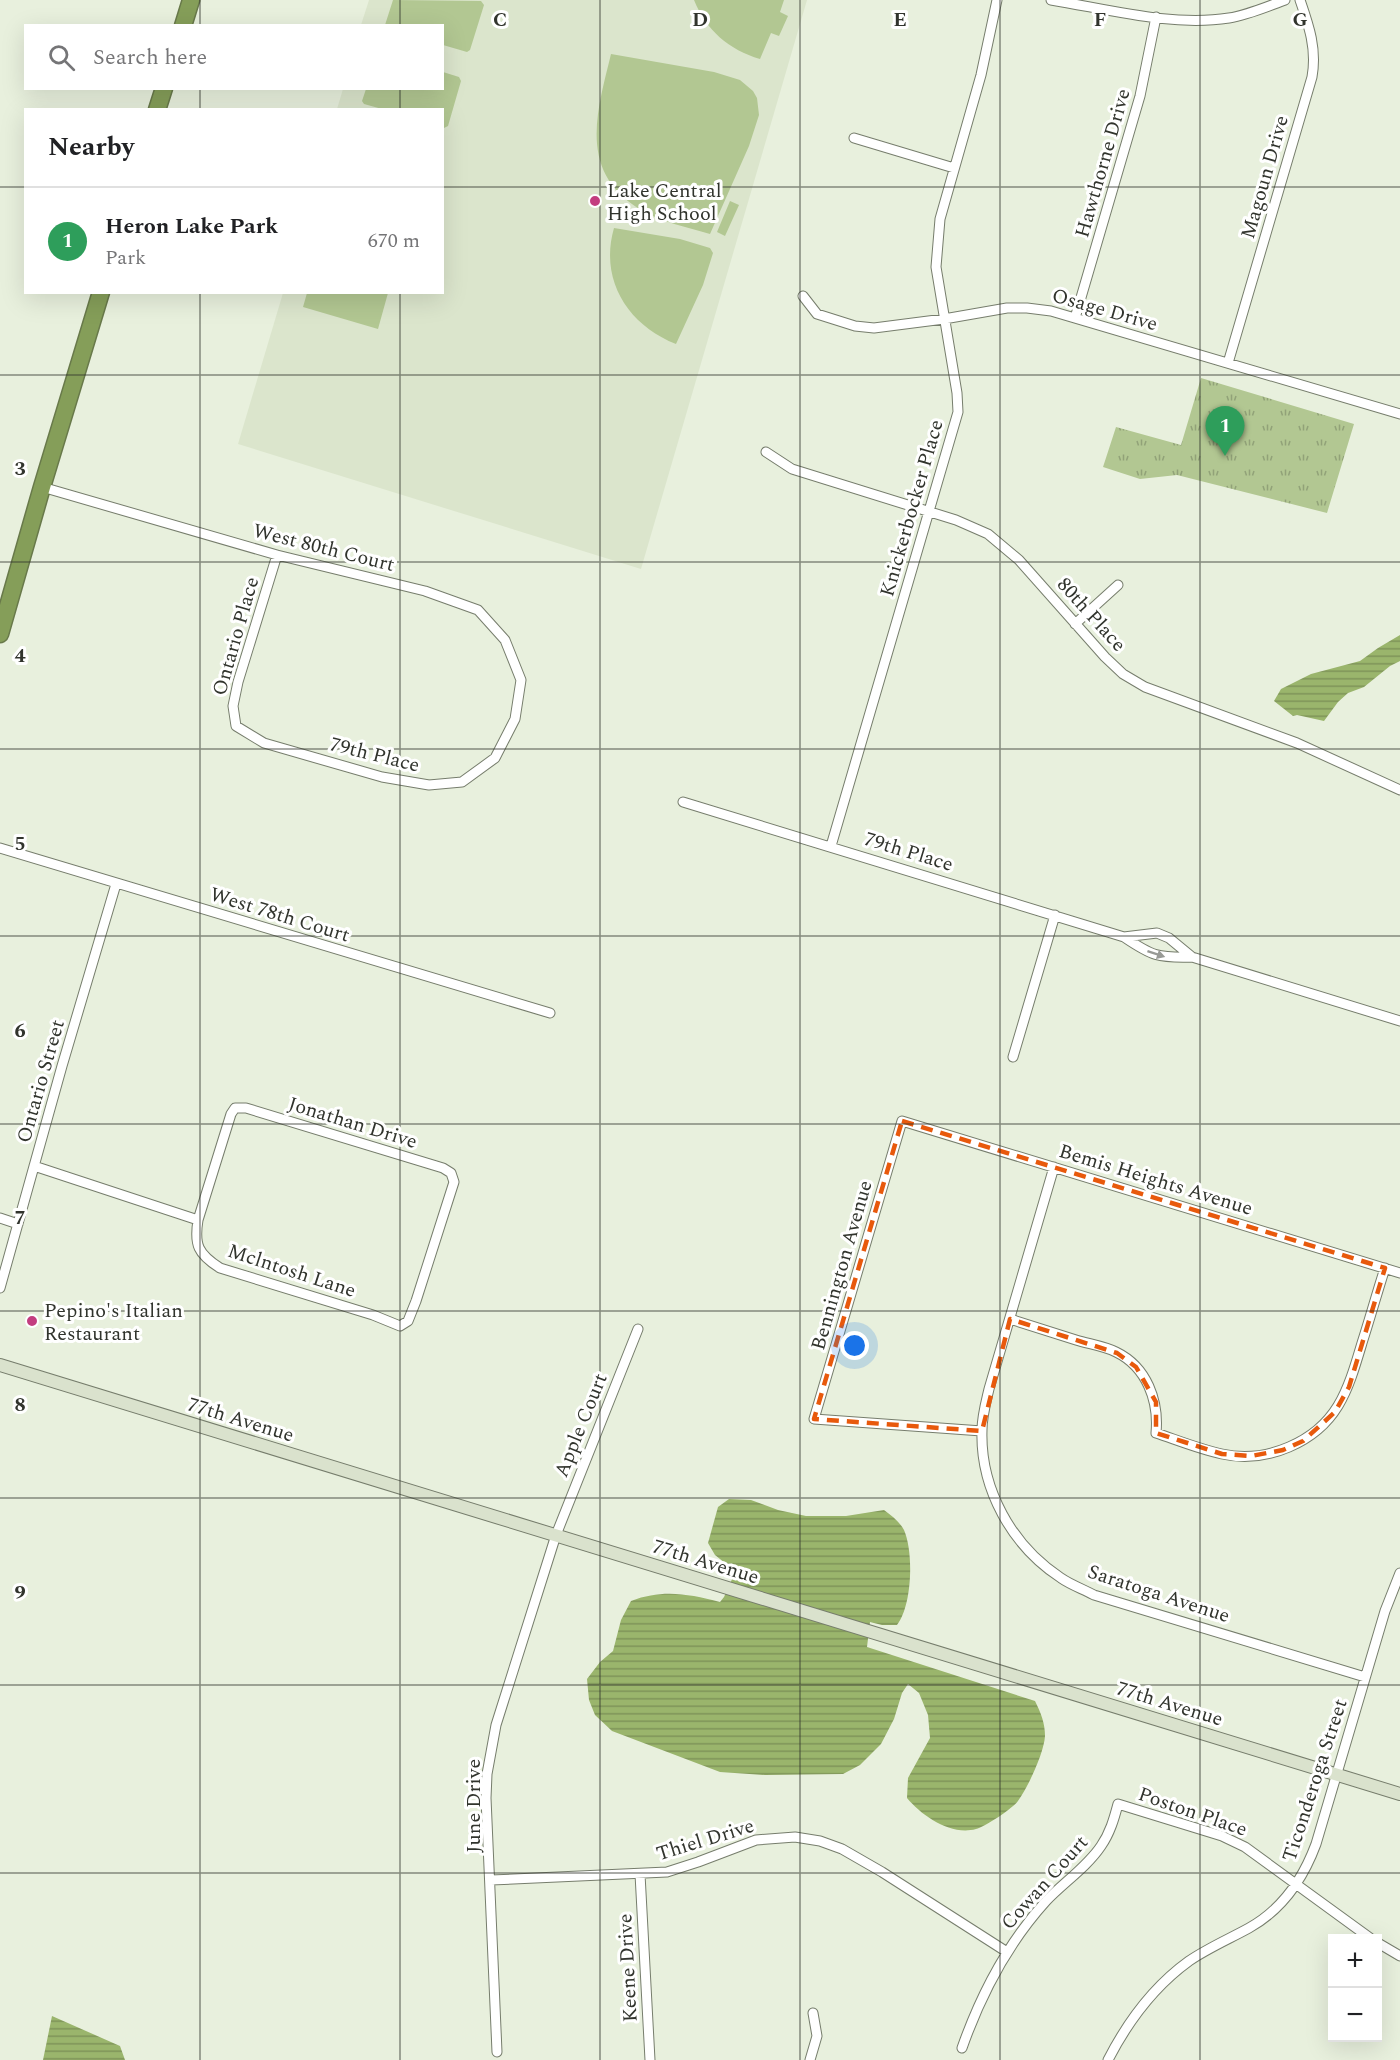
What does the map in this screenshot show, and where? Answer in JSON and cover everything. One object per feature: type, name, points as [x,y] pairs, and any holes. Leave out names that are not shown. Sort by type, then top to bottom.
[{"type":"highway","points":[[184,24],[191,0]]},
{"type":"highway","points":[[158,108],[163,90]]},
{"type":"highway","points":[[0,634],[100,294]]},
{"type":"street","name":"Knickerbocker Place","points":[[831,846],[958,412],[957,393],[936,267],[937,243],[940,219],[986,58],[997,0]]},
{"type":"street","points":[[1051,0],[1186,21],[1230,18],[1250,14],[1285,0]]},
{"type":"street","name":"Magoun Drive","points":[[1228,363],[1312,77],[1314,53],[1311,30],[1300,0]]},
{"type":"street","name":"Hawthorne Drive","points":[[1075,318],[1140,96],[1156,17]]},
{"type":"street","points":[[854,138],[954,168]]},
{"type":"street","name":"Osage Drive","points":[[803,296],[817,315],[855,326],[894,327],[1007,308],[1051,311],[1400,414]]},
{"type":"street","name":"80th Place","points":[[766,452],[792,468],[964,523],[988,534],[1019,560],[1075,624],[1124,674],[1145,687],[1297,743],[1400,790]]},
{"type":"street","name":"West 80th Court","points":[[42,487],[277,555],[425,591],[478,610],[505,640],[521,680],[515,718]]},
{"type":"street","name":"Ontario Place","points":[[236,726],[233,706],[238,682],[277,555]]},
{"type":"street","points":[[1075,624],[1118,585]]},
{"type":"street","name":"79th Place","points":[[236,726],[264,743],[382,777],[429,785],[462,782],[495,758],[515,718]]},
{"type":"street","name":"79th Place","points":[[683,802],[1124,937],[1153,955],[1170,958],[1192,957],[1400,1021]]},
{"type":"street","name":"West 78th Court","points":[[0,848],[550,1013]]},
{"type":"street","name":"Ontario Street","points":[[0,1288],[116,884]]},
{"type":"street","points":[[1014,1057],[1055,915]]},
{"type":"street","name":"79th Place","points":[[1124,937],[1157,933],[1169,938],[1192,957]]},
{"type":"street","name":"Jonathan Drive","points":[[236,1108],[246,1108],[443,1168],[451,1173],[454,1182],[416,1301],[408,1321],[400,1326]]},
{"type":"street","name":"Mclntosh Lane","points":[[236,1108],[231,1114],[198,1220],[196,1233],[199,1250],[220,1268],[373,1315],[400,1326]]},
{"type":"street","name":"Bemis Heights Avenue","points":[[902,1121],[1400,1273]]},
{"type":"street","name":"Bennington Avenue","points":[[902,1121],[814,1419],[982,1431]]},
{"type":"street","points":[[34,1166],[198,1220]]},
{"type":"street","name":"Saratoga Avenue","points":[[1054,1167],[989,1389],[982,1431],[987,1479],[1002,1516],[1015,1535],[1036,1557],[1061,1578],[1094,1594],[1365,1677]]},
{"type":"street","points":[[0,1218],[18,1224]]},
{"type":"street","points":[[1010,1318],[1117,1353],[1136,1367],[1150,1386],[1156,1402],[1156,1433],[1222,1454],[1251,1456],[1268,1454],[1303,1441],[1321,1428],[1335,1412],[1349,1387],[1385,1268]]},
{"type":"street","name":"Apple Court","points":[[556,1535],[638,1329]]},
{"type":"street","name":"77th Avenue","points":[[0,1365],[1400,1794]]},
{"type":"street","name":"June Drive","points":[[497,2052],[486,1798],[491,1749],[556,1535]]},
{"type":"street","name":"Ticonderoga Street","points":[[1108,2060],[1123,2031],[1141,2005],[1167,1980],[1188,1962],[1267,1917],[1297,1885],[1316,1844],[1390,1594],[1400,1573]]},
{"type":"street","name":"Poston Place","points":[[1118,1804],[1222,1836],[1245,1847],[1364,1934]]},
{"type":"street","name":"Cowan Court","points":[[962,2048],[989,1983],[1007,1952],[1045,1902],[1100,1848],[1110,1829],[1118,1804]]},
{"type":"street","name":"Thiel Drive","points":[[491,1881],[667,1872],[756,1840],[795,1837],[820,1841],[842,1849],[1007,1952]]},
{"type":"street","name":"Keene Drive","points":[[640,1874],[650,2060]]},
{"type":"street","points":[[1382,1946],[1400,1956]]},
{"type":"street","points":[[810,2060],[818,2036],[813,2013]]},
{"type":"highlighted area","points":[[902,1121],[1385,1268],[1349,1387],[1335,1412],[1303,1441],[1283,1450],[1251,1456],[1222,1454],[1156,1433],[1156,1402],[1136,1367],[1117,1353],[1010,1319],[982,1431],[814,1419]]},
{"type":"shaded area","name":"Lake Central High School","points":[[369,0],[807,0],[641,569],[238,444],[283,294],[444,294],[444,108],[337,108],[343,90],[444,90],[444,24],[361,24]]},
{"type":"shaded area","points":[[1400,635],[1400,661],[1390,666],[1364,687],[1348,693],[1324,721],[1293,716],[1274,701],[1281,689],[1311,674],[1360,661]]},
{"type":"shaded area","points":[[729,1499],[751,1500],[778,1510],[806,1516],[846,1516],[884,1510],[898,1522],[904,1530],[909,1552],[910,1579],[906,1605],[897,1625],[870,1622],[867,1647],[1035,1701],[1043,1722],[1044,1743],[1031,1779],[1015,1804],[986,1825],[976,1829],[957,1830],[929,1818],[907,1798],[908,1778],[930,1738],[928,1715],[919,1693],[908,1684],[881,1744],[860,1765],[843,1774],[765,1775],[720,1772],[612,1731],[595,1715],[589,1700],[587,1679],[600,1662],[613,1651],[621,1620],[631,1601],[665,1594],[686,1595],[720,1602],[724,1597],[733,1577],[730,1567],[715,1555],[708,1543],[718,1507]]},
{"type":"shaded area","points":[[52,2016],[120,2046],[125,2060],[43,2060]]},
{"type":"green space","points":[[393,0],[481,1],[484,5],[470,50],[467,52],[444,45],[444,24],[385,24]]},
{"type":"green space","points":[[694,0],[784,0],[780,12],[788,16],[779,36],[771,33],[760,59],[738,50],[720,37],[705,21]]},
{"type":"green space","points":[[611,54],[714,72],[740,80],[753,91],[757,98],[759,115],[749,146],[710,234],[666,221],[641,210],[621,195],[607,178],[600,159],[597,119]]},
{"type":"green space","points":[[444,72],[459,77],[461,81],[448,126],[444,128],[444,108],[378,108],[364,104],[362,101],[366,90],[444,90]]},
{"type":"green space","points":[[730,201],[739,205],[725,236],[717,232]]},
{"type":"green space","points":[[614,228],[680,239],[710,248],[713,253],[703,285],[676,344],[659,336],[644,325],[631,313],[621,298],[614,283],[611,265],[610,247]]},
{"type":"green space","points":[[306,294],[388,294],[378,329],[303,307]]},
{"type":"green space","points":[[1201,378],[1354,424],[1327,513],[1177,475],[1140,479],[1103,467],[1116,427],[1181,445]]},
{"type":"place","name":"Lake Central High School","points":[[595,201]]},
{"type":"place","name":"Heron Lake Park","points":[[1225,456]]},
{"type":"place","name":"Pepino's Italian Restaurant","points":[[32,1321]]}]
